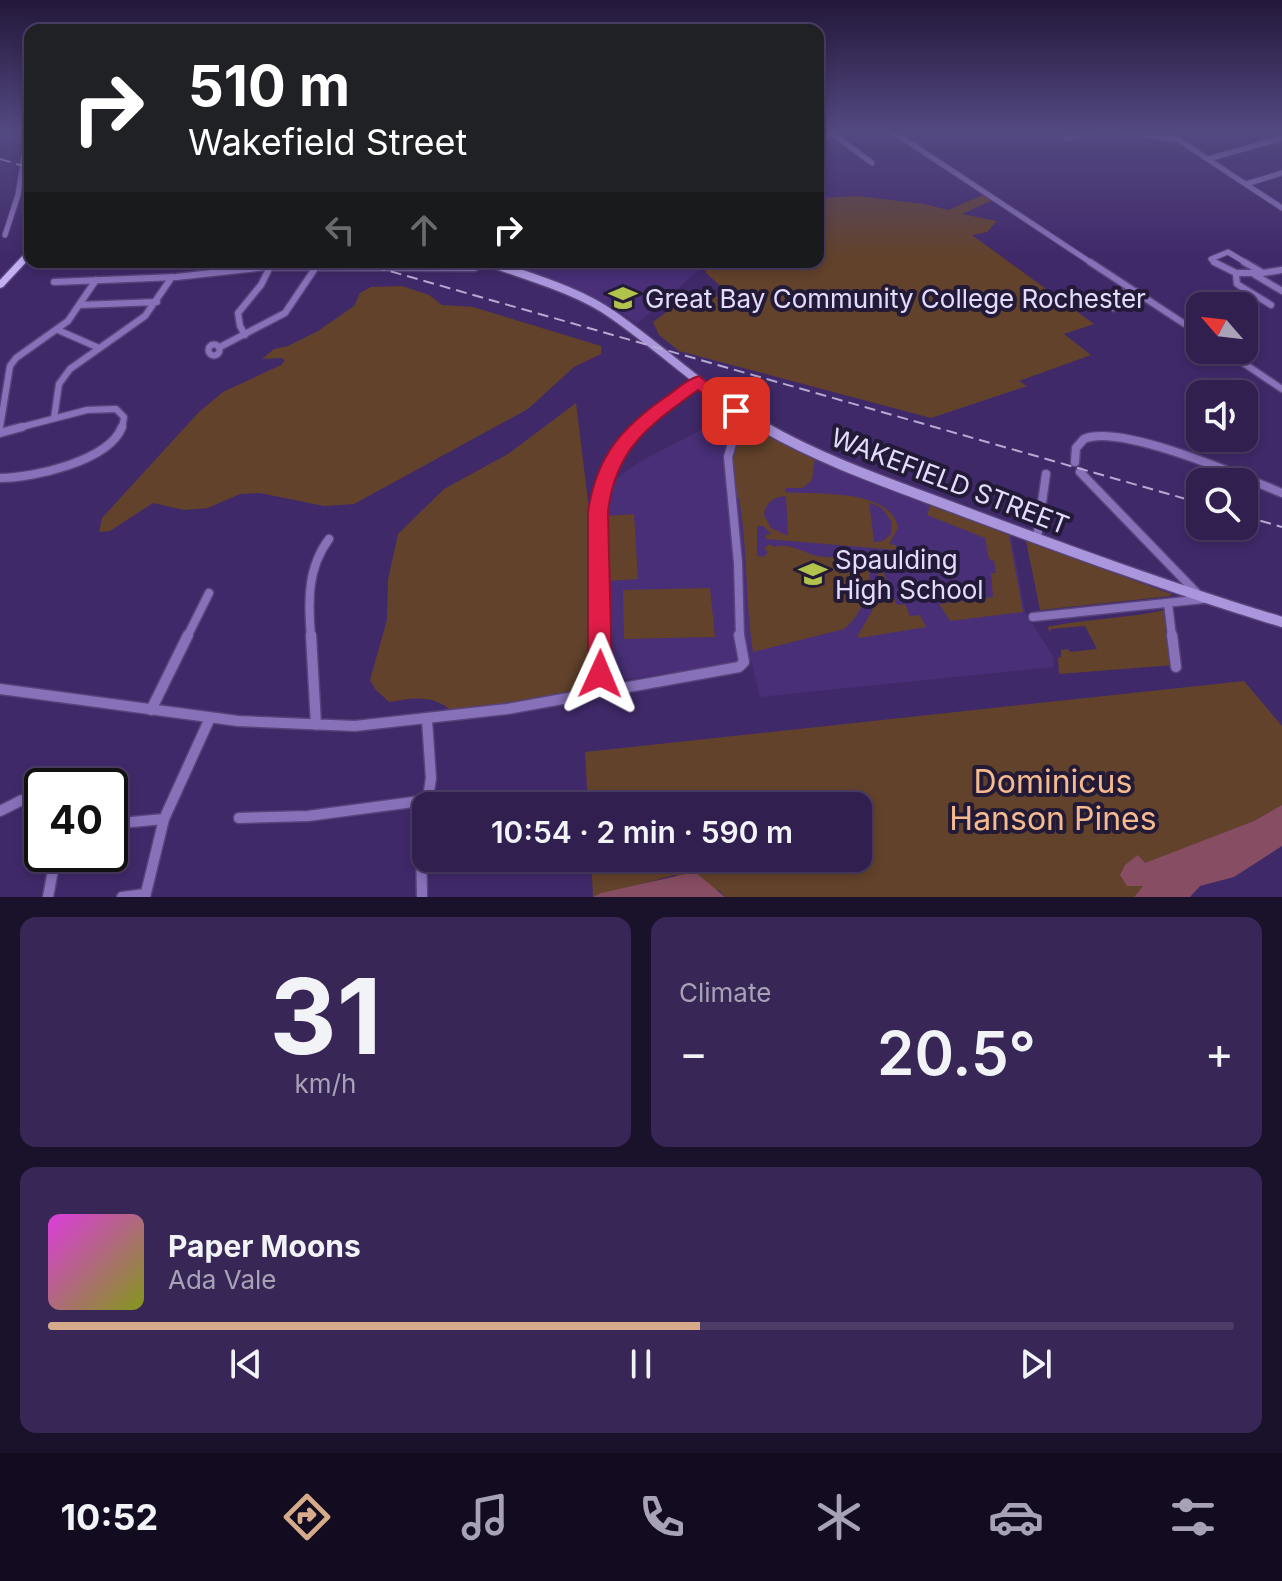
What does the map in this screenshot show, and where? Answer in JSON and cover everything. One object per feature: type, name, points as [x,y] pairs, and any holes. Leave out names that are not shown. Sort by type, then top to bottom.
[{"type":"highway","points":[[1,286],[24,260]]},
{"type":"main road","name":"WAKEFIELD STREET","points":[[504,268],[582,298],[630,326],[754,423],[867,475],[1204,599],[1282,622]]},
{"type":"street","points":[[5,235],[21,173]]},
{"type":"street","points":[[956,173],[1186,325]]},
{"type":"street","points":[[1229,173],[1282,208]]},
{"type":"street","points":[[1246,184],[1282,173]]},
{"type":"street","points":[[1263,273],[1228,252],[1211,259],[1236,275],[1255,275],[1282,270]]},
{"type":"street","points":[[54,282],[172,277],[260,268]]},
{"type":"street","points":[[245,335],[237,323],[239,311],[261,285],[270,268]]},
{"type":"street","points":[[220,347],[288,311],[300,287],[315,268]]},
{"type":"street","points":[[1236,275],[1237,284],[1271,305]]},
{"type":"street","points":[[1255,275],[1282,291]]},
{"type":"street","points":[[54,418],[62,378],[145,316],[172,277]]},
{"type":"street","points":[[0,427],[10,366],[16,358],[58,330],[96,280]]},
{"type":"street","points":[[1114,308],[1110,301],[1119,294],[1135,291]]},
{"type":"street","points":[[79,305],[157,302]]},
{"type":"street","points":[[58,330],[99,348]]},
{"type":"street","points":[[1245,364],[1282,389]]},
{"type":"street","points":[[597,692],[601,648],[598,512],[604,480],[612,459],[628,435],[699,381]]},
{"type":"street","points":[[0,433],[54,418],[109,408],[123,413],[124,421],[113,441],[97,456],[76,464],[14,478],[0,478]]},
{"type":"street","points":[[0,689],[210,718],[316,725],[427,720],[735,669],[743,664],[743,656],[739,633],[738,563],[728,469],[731,445],[754,423]]},
{"type":"street","points":[[1075,462],[1075,448],[1080,440],[1093,435],[1110,435],[1211,463],[1282,493]]},
{"type":"street","points":[[1080,472],[1204,599]]},
{"type":"street","points":[[1037,538],[1046,474]]},
{"type":"street","points":[[316,725],[318,698],[311,582],[315,556],[329,539]]},
{"type":"street","points":[[151,710],[209,593]]},
{"type":"street","points":[[1033,617],[1204,599]]},
{"type":"street","points":[[1168,603],[1176,667]]},
{"type":"street","points":[[122,897],[145,895],[164,819],[210,718]]},
{"type":"street","points":[[427,720],[431,778],[429,792]]},
{"type":"street","points":[[0,811],[24,801]]},
{"type":"street","points":[[239,818],[260,819],[412,806]]},
{"type":"street","points":[[128,822],[164,819]]},
{"type":"street","points":[[48,897],[53,872]]},
{"type":"street","points":[[422,872],[422,897]]},
{"type":"shaded area","points":[[515,268],[701,268],[637,324],[619,311],[568,287]]},
{"type":"shaded area","name":"Spaulding High School","points":[[732,414],[775,441],[808,456],[1011,535],[1025,612],[1054,658],[1053,667],[760,697],[751,660],[623,680],[615,678],[609,670],[605,516],[610,483],[641,461]]},
{"type":"shaded area","points":[[1282,805],[1282,846],[1234,877],[1200,886],[1190,897],[1134,897],[1143,886],[1127,886],[1120,875],[1125,865],[1138,855],[1145,863],[1254,821]]},
{"type":"shaded area","points":[[695,872],[725,897],[593,897]]},
{"type":"green space","points":[[983,195],[993,200],[962,214],[997,221],[987,232],[972,235],[1094,324],[1064,334],[1091,355],[1019,381],[1027,386],[931,418],[679,351],[659,335],[653,322],[673,307],[727,295],[706,273],[706,268],[824,268],[825,198],[857,196],[948,210]]},
{"type":"green space","points":[[402,286],[429,295],[442,305],[473,307],[601,346],[601,354],[574,367],[528,409],[354,504],[324,506],[260,493],[240,494],[208,508],[184,510],[153,503],[110,531],[99,532],[102,518],[199,412],[223,392],[281,365],[285,360],[281,358],[262,359],[274,349],[288,346],[318,331],[354,306],[360,293],[371,287]]},
{"type":"green space","points":[[576,403],[588,501],[589,682],[557,695],[504,705],[451,710],[429,699],[389,702],[370,680],[387,620],[388,579],[398,534],[444,489],[508,454]]},
{"type":"green space","points":[[754,429],[815,458],[812,480],[803,488],[786,488],[785,492],[851,496],[882,506],[892,515],[898,528],[889,544],[896,545],[897,550],[766,539],[766,535],[771,534],[763,526],[757,526],[757,556],[764,557],[768,552],[764,548],[770,544],[823,557],[871,558],[865,599],[857,615],[844,629],[753,652],[742,517],[739,498],[735,496],[733,456],[737,441]],"holes":[[[786,496],[788,536],[771,528],[764,515],[771,501]],[[869,502],[882,508],[892,522],[891,534],[883,541],[874,542]]]},
{"type":"green space","points":[[910,496],[1009,535],[1023,612],[950,621],[939,604],[993,597],[991,573],[996,573],[994,561],[989,559],[985,538],[927,515],[930,506]]},
{"type":"green space","points":[[634,514],[638,579],[609,581],[606,516]]},
{"type":"green space","points":[[1026,541],[1171,594],[1171,596],[1040,610]]},
{"type":"green space","points":[[879,569],[882,569],[897,605],[905,604],[910,616],[920,615],[926,627],[859,638],[872,611]]},
{"type":"green space","points":[[710,588],[715,637],[624,639],[623,590]]},
{"type":"green space","points":[[1165,610],[1174,665],[1059,674],[1061,650],[1097,649],[1085,626],[1051,629],[1050,632],[1047,627]]},
{"type":"green space","name":"Dominicus Hanson Pines","points":[[1244,681],[1282,726],[1282,805],[1254,821],[1145,864],[1138,855],[1143,886],[1134,897],[725,897],[720,891],[675,875],[593,897],[592,872],[872,872],[872,792],[587,792],[585,752]]},
{"type":"railway","points":[[379,268],[1186,499]]},
{"type":"railway","points":[[1258,520],[1282,527]]},
{"type":"place","name":"Great Bay Community College Rochester","points":[[623,298]]},
{"type":"place","name":"Spaulding High School","points":[[813,574]]},
{"type":"route","points":[[600,674],[598,512],[601,491],[612,459],[628,435],[642,422],[699,381],[736,411]]}]
